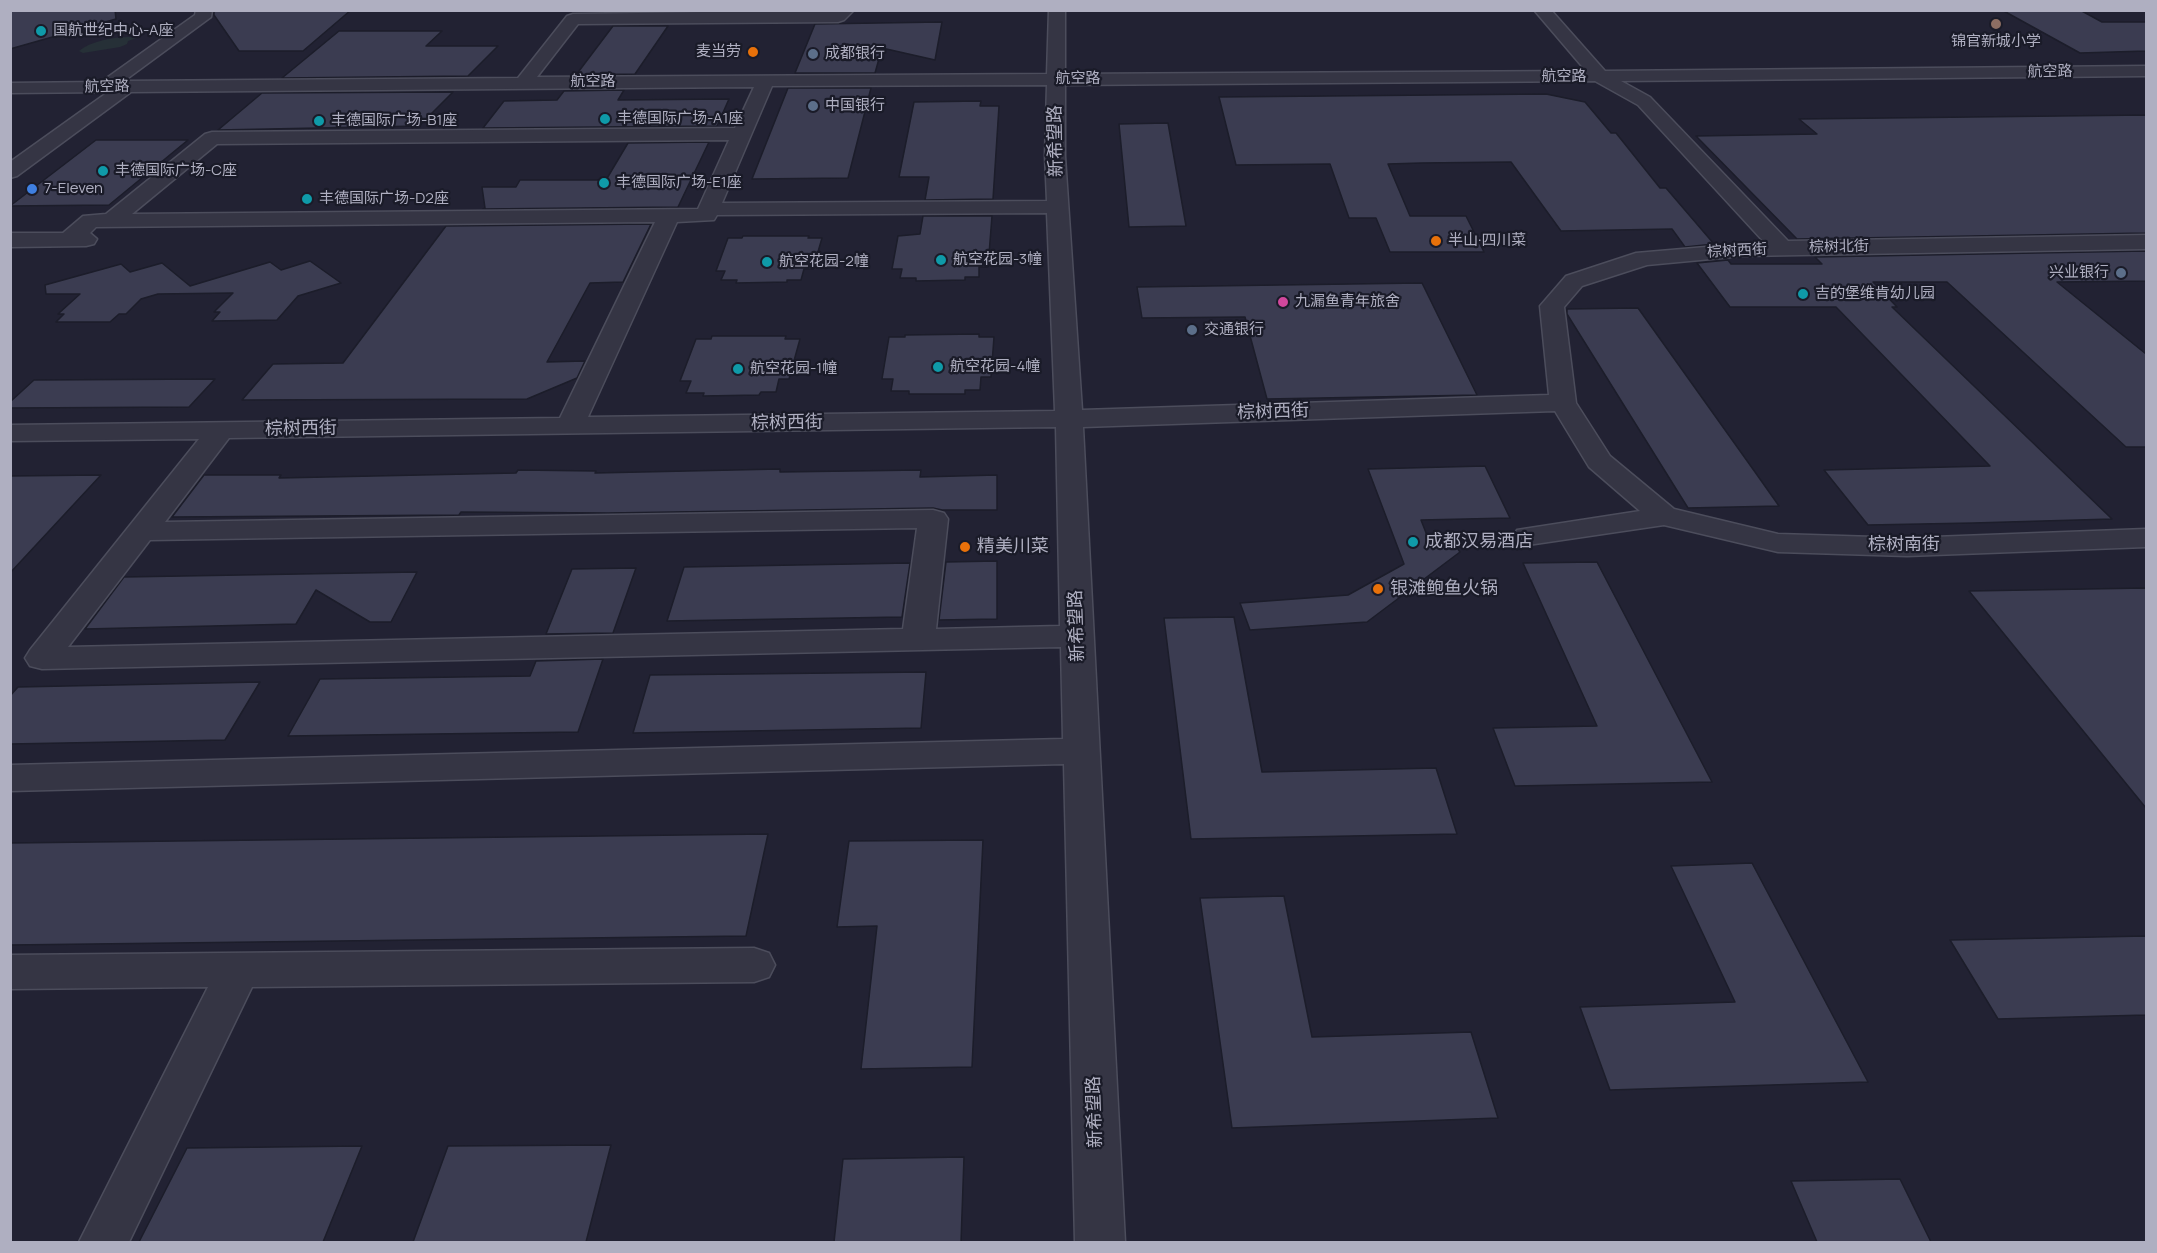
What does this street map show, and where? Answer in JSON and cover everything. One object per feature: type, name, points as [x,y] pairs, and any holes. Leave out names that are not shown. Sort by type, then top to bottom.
[{"type":"street","points":[[105,87],[203,17],[204,10]]},
{"type":"street","points":[[524,82],[573,19],[838,17],[846,10]]},
{"type":"street","name":"新希望路","points":[[1057,10],[1055,79],[1058,207],[1069,419],[1100,1242]]},
{"type":"street","points":[[1542,10],[1601,77]]},
{"type":"street","name":"航空路","points":[[10,88],[524,82],[1601,77],[2146,71]]},
{"type":"street","name":"棕树北街","points":[[1601,77],[1644,101],[1782,248],[2146,242]]},
{"type":"street","points":[[10,240],[78,239],[91,221],[706,215],[765,81]]},
{"type":"street","points":[[10,172],[128,86]]},
{"type":"street","points":[[111,221],[212,138],[742,134]]},
{"type":"street","points":[[708,209],[1058,207]]},
{"type":"street","points":[[570,426],[669,216]]},
{"type":"street","name":"棕树西街","points":[[1664,516],[1599,461],[1563,403],[1552,306],[1574,281],[1644,258],[1743,249],[1782,248]]},
{"type":"street","name":"棕树西街","points":[[10,433],[1069,419],[1563,403]]},
{"type":"street","points":[[220,430],[42,658],[1077,636]]},
{"type":"street","points":[[1528,536],[1664,516]]},
{"type":"street","name":"棕树南街","points":[[1664,516],[1778,543],[1907,547],[2146,538]]},
{"type":"street","points":[[142,531],[933,519],[918,640]]},
{"type":"street","points":[[10,778],[1081,751]]},
{"type":"street","points":[[10,972],[754,965]]},
{"type":"street","points":[[104,1242],[239,969]]},
{"type":"shaded area","points":[[137,38],[120,47],[83,53],[79,51],[103,40]]},
{"type":"building","name":"国航世纪中心-A座","points":[[10,10],[115,10],[116,19],[10,49]]},
{"type":"building","points":[[214,10],[351,10],[303,51],[239,51],[214,15]]},
{"type":"building","points":[[2002,10],[2080,10],[2102,22],[2146,22],[2146,51],[2080,53]]},
{"type":"building","points":[[942,22],[935,60],[882,48],[875,73],[795,73],[815,24]]},
{"type":"building","points":[[613,26],[668,26],[635,74],[576,75]]},
{"type":"building","points":[[339,31],[442,31],[426,46],[498,46],[468,76],[282,78]]},
{"type":"building","points":[[788,88],[871,88],[848,178],[752,179]]},
{"type":"building","points":[[624,90],[618,100],[729,99],[717,126],[483,128],[504,101],[557,100],[564,91]]},
{"type":"building","points":[[453,92],[419,126],[218,130],[262,93]]},
{"type":"building","points":[[1546,94],[1585,102],[1611,133],[1616,133],[1660,188],[1666,188],[1714,244],[1685,247],[1672,229],[1561,231],[1511,162],[1421,163],[1388,164],[1410,216],[1466,216],[1484,252],[1390,252],[1376,218],[1349,218],[1330,164],[1236,165],[1219,97]]},
{"type":"building","points":[[981,101],[980,106],[999,106],[993,199],[925,200],[929,177],[899,177],[914,102]]},
{"type":"building","points":[[2146,115],[2146,233],[1797,239],[1696,136],[1817,134],[1799,119]]},
{"type":"building","points":[[1168,123],[1186,226],[1129,227],[1119,124]]},
{"type":"building","name":"丰德国际广场-C座","points":[[96,140],[188,140],[109,205],[10,206]]},
{"type":"building","points":[[709,142],[678,207],[483,209],[485,208],[482,187],[516,187],[520,180],[606,180],[628,143]]},
{"type":"building","name":"航空花园-3幢","points":[[923,216],[992,216],[988,267],[979,267],[979,277],[965,277],[965,280],[916,281],[916,278],[900,278],[902,269],[892,269],[898,236],[920,234]]},
{"type":"building","points":[[651,224],[623,282],[590,283],[547,362],[585,361],[577,378],[527,399],[242,400],[273,364],[343,363],[446,226]]},
{"type":"building","name":"航空花园-2幢","points":[[743,236],[822,238],[813,269],[804,269],[801,280],[736,283],[737,280],[721,280],[725,271],[716,271],[728,238],[742,238]]},
{"type":"building","points":[[2146,251],[2146,281],[2057,282],[2146,354],[2146,447],[2126,447],[1947,282],[1873,282],[1897,307],[1892,307],[2112,519],[1973,523],[1868,525],[1824,470],[1990,466],[1836,307],[1730,307],[1697,263],[1728,260],[1731,264],[1822,264],[1815,257]]},
{"type":"building","points":[[310,261],[341,283],[298,296],[277,320],[212,321],[220,312],[214,312],[233,293],[158,294],[141,299],[126,314],[119,314],[110,322],[56,322],[64,314],[58,314],[80,294],[46,294],[45,285],[121,264],[130,272],[162,263],[190,286],[270,262],[281,270]]},
{"type":"building","points":[[1422,283],[1477,395],[1267,399],[1245,317],[1142,318],[1137,287]]},
{"type":"building","points":[[1638,308],[1779,506],[1688,508],[1567,314],[1567,309]]},
{"type":"building","name":"航空花园-4幢","points":[[979,334],[979,337],[994,337],[991,377],[981,377],[980,390],[965,390],[965,394],[909,394],[909,391],[891,391],[893,379],[882,379],[889,337]]},
{"type":"building","name":"航空花园-1幢","points":[[712,336],[786,336],[785,339],[800,339],[789,379],[779,379],[776,392],[761,392],[759,395],[703,396],[704,393],[686,393],[691,381],[680,381],[696,339],[711,339]]},
{"type":"building","points":[[215,379],[189,407],[10,408],[10,402],[34,380]]},
{"type":"building","name":"成都汉易酒店","points":[[1485,466],[1510,518],[1421,520],[1432,548],[1450,538],[1460,552],[1367,622],[1250,630],[1240,603],[1348,595],[1404,564],[1368,469]]},
{"type":"building","points":[[780,469],[780,472],[921,470],[920,477],[997,475],[997,510],[933,508],[608,513],[461,512],[459,515],[172,517],[204,475],[281,475],[279,478],[516,473],[518,470],[596,471],[595,473]]},
{"type":"building","points":[[101,475],[10,573],[10,476]]},
{"type":"building","points":[[997,561],[997,619],[939,620],[946,562]]},
{"type":"building","points":[[1597,562],[1712,782],[1515,786],[1493,728],[1597,726],[1523,563]]},
{"type":"building","points":[[910,563],[902,617],[667,621],[684,567]]},
{"type":"building","points":[[636,568],[613,633],[546,634],[572,569]]},
{"type":"building","points":[[417,572],[391,622],[370,622],[316,590],[296,624],[85,629],[124,577]]},
{"type":"building","points":[[2146,588],[2146,808],[1969,591]]},
{"type":"building","points":[[1234,617],[1262,772],[1436,768],[1457,834],[1191,839],[1164,618]]},
{"type":"building","points":[[603,659],[578,732],[288,736],[320,679],[530,676],[536,661]]},
{"type":"building","points":[[926,672],[921,728],[633,733],[650,675]]},
{"type":"building","points":[[260,682],[225,740],[10,744],[10,696],[18,687]]},
{"type":"building","points":[[768,834],[746,936],[10,945],[10,843]]},
{"type":"building","points":[[983,840],[972,1067],[861,1069],[877,926],[837,927],[849,841]]},
{"type":"building","points":[[1752,863],[1868,1082],[1610,1090],[1580,1007],[1735,1002],[1671,866]]},
{"type":"building","points":[[1284,896],[1312,1037],[1471,1032],[1498,1118],[1232,1128],[1200,898]]},
{"type":"building","points":[[2146,936],[2146,1015],[1998,1019],[1950,940]]},
{"type":"building","points":[[611,1145],[586,1242],[413,1242],[448,1146]]},
{"type":"building","points":[[362,1146],[323,1242],[139,1242],[187,1148]]},
{"type":"building","points":[[964,1157],[961,1242],[834,1242],[843,1159]]},
{"type":"building","points":[[1900,1179],[1931,1242],[1817,1242],[1791,1181]]},
{"type":"place","name":"锦官新城小学","points":[[1996,24]]},
{"type":"place","name":"国航世纪中心-A座","points":[[41,31]]},
{"type":"place","name":"麦当劳","points":[[753,52]]},
{"type":"place","name":"成都银行","points":[[813,54]]},
{"type":"place","name":"中国银行","points":[[813,106]]},
{"type":"place","name":"丰德国际广场-A1座","points":[[605,119]]},
{"type":"place","name":"丰德国际广场-B1座","points":[[319,121]]},
{"type":"place","name":"丰德国际广场-C座","points":[[103,171]]},
{"type":"place","name":"丰德国际广场-E1座","points":[[604,183]]},
{"type":"place","name":"7-Eleven","points":[[32,189]]},
{"type":"place","name":"丰德国际广场-D2座","points":[[307,199]]},
{"type":"place","name":"半山·四川菜","points":[[1436,241]]},
{"type":"place","name":"航空花园-3幢","points":[[941,260]]},
{"type":"place","name":"航空花园-2幢","points":[[767,262]]},
{"type":"place","name":"兴业银行","points":[[2121,273]]},
{"type":"place","name":"吉的堡维肯幼儿园","points":[[1803,294]]},
{"type":"place","name":"九漏鱼青年旅舍","points":[[1283,302]]},
{"type":"place","name":"交通银行","points":[[1192,330]]},
{"type":"place","name":"航空花园-4幢","points":[[938,367]]},
{"type":"place","name":"航空花园-1幢","points":[[738,369]]},
{"type":"place","name":"成都汉易酒店","points":[[1413,542]]},
{"type":"place","name":"精美川菜","points":[[965,547]]},
{"type":"place","name":"银滩鲍鱼火锅","points":[[1378,589]]}]
